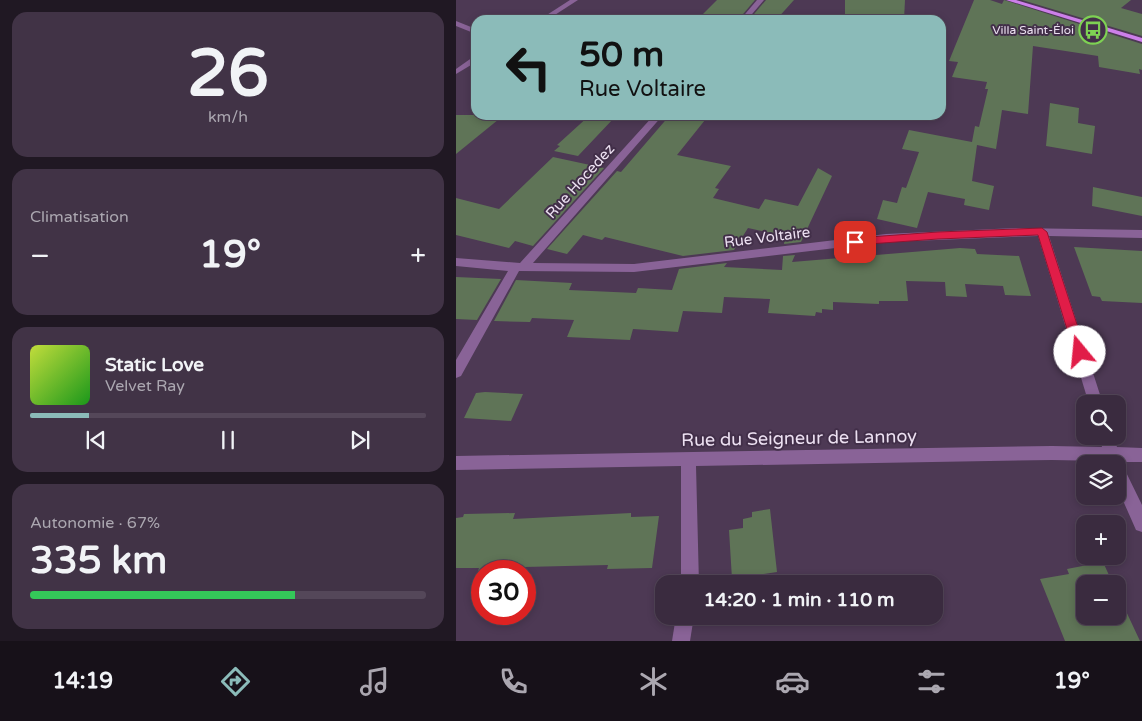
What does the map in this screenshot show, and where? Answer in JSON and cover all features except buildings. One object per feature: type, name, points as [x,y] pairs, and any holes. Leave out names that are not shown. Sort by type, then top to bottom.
[{"type":"main road","points":[[1009,0],[1084,21]]},
{"type":"main road","points":[[1024,0],[1142,40]]},
{"type":"street","points":[[550,15],[575,0]]},
{"type":"street","points":[[748,15],[761,0]]},
{"type":"street","points":[[456,23],[471,30]]},
{"type":"street","points":[[456,72],[471,63]]},
{"type":"street","name":"Rue Hocedez","points":[[456,372],[519,267],[654,120]]},
{"type":"street","points":[[1042,232],[1093,395]]},
{"type":"street","name":"Rue Voltaire","points":[[456,262],[519,267],[603,269],[652,267],[774,250],[886,238],[1042,232],[1142,234]]},
{"type":"street","name":"Rue du Seigneur de Lannoy","points":[[1126,456],[1142,454]]},
{"type":"street","name":"Rue du Seigneur de Lannoy","points":[[456,463],[688,459],[1076,458]]},
{"type":"street","points":[[688,459],[691,575]]},
{"type":"street","points":[[1126,489],[1142,524]]},
{"type":"street","points":[[681,641],[684,625]]},
{"type":"place","name":"Villa Saint-Éloi","points":[[1093,30]]},
{"type":"route","points":[[855,242],[938,235],[1042,232],[1080,352]]}]
